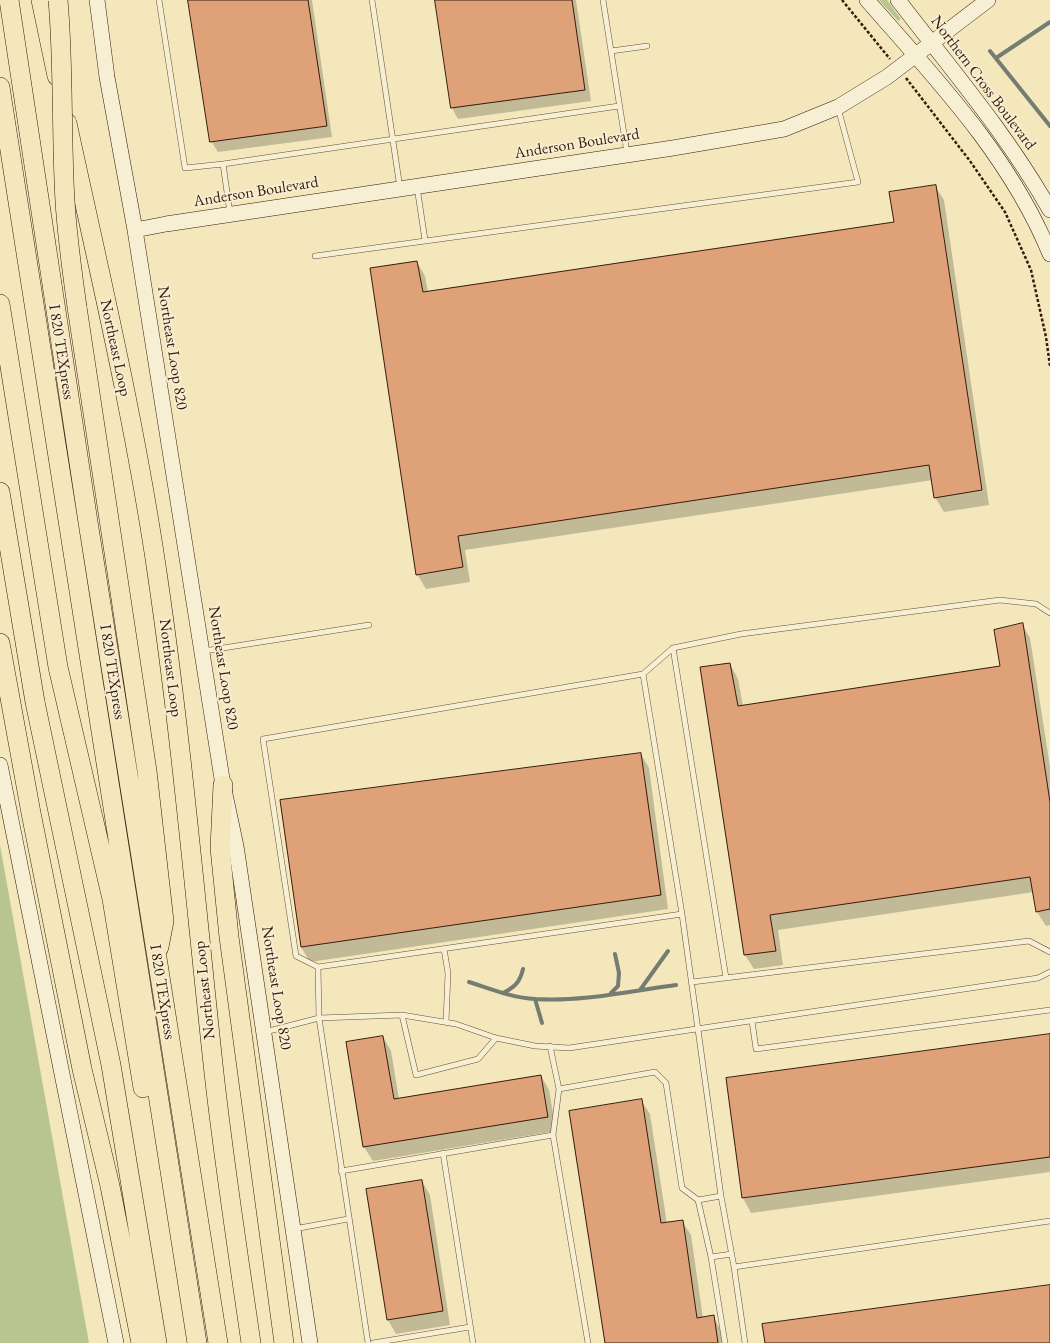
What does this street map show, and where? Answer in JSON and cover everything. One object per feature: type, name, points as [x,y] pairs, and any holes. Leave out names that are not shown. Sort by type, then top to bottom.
[{"type":"highway","name":"I 820 TEXpress","points":[[9,0],[30,150],[218,1343]]},
{"type":"highway","name":"Northeast Loop","points":[[41,0],[130,415],[158,580],[183,768],[228,1192],[251,1343]]},
{"type":"highway","points":[[58,0],[63,81],[64,200],[69,255],[147,770],[164,921],[156,956]]},
{"type":"highway","name":"I 820 TEXpress","points":[[0,87],[197,1343]]},
{"type":"highway","points":[[0,304],[58,667],[112,899],[168,1235],[183,1256]]},
{"type":"highway","points":[[0,492],[34,702],[111,1065],[157,1343]]},
{"type":"highway","points":[[0,643],[31,813],[81,1061],[110,1186],[141,1343]]},
{"type":"highway","points":[[223,785],[220,848],[229,937],[284,1343]]},
{"type":"main road","points":[[88,0],[107,77]]},
{"type":"main road","name":"Northeast Loop 820","points":[[97,0],[107,77],[135,230],[223,785],[236,846],[310,1343]]},
{"type":"main road","name":"Northern Cross Boulevard","points":[[867,0],[962,108],[1009,175],[1033,214],[1050,254]]},
{"type":"main road","name":"Northern Cross Boulevard","points":[[898,0],[987,113],[1030,174],[1050,210]]},
{"type":"main road","name":"Anderson Boulevard","points":[[135,230],[230,214],[765,133],[815,117],[838,107],[887,77],[930,42],[988,0]]},
{"type":"main road","points":[[0,765],[4,810],[116,1343]]},
{"type":"lane","points":[[159,0],[185,168],[223,164],[619,106]]},
{"type":"lane","points":[[372,0],[400,189]]},
{"type":"lane","points":[[603,0],[627,154]]},
{"type":"lane","points":[[611,51],[647,46]]},
{"type":"lane","points":[[315,256],[858,182],[838,107]]},
{"type":"lane","points":[[223,164],[230,214]]},
{"type":"lane","points":[[417,186],[426,240]]},
{"type":"lane","points":[[682,914],[318,967],[296,956],[263,739],[643,674],[673,648],[741,634],[1000,600],[1036,604],[1050,613],[1050,619]]},
{"type":"lane","points":[[202,652],[369,625]]},
{"type":"lane","points":[[673,648],[726,978]]},
{"type":"lane","points":[[643,674],[682,914],[699,1028],[721,1196],[746,1343]]},
{"type":"lane","points":[[692,982],[1029,941],[1050,952]]},
{"type":"lane","points":[[444,949],[448,973],[446,1022]]},
{"type":"lane","points":[[318,967],[319,1018],[340,1172],[368,1343]]},
{"type":"lane","points":[[264,1032],[319,1018],[402,1014],[446,1022],[496,1038],[535,1046],[569,1048],[1038,978],[1050,972]]},
{"type":"lane","points":[[752,1021],[756,1049],[1050,1010]]},
{"type":"lane","points":[[402,1014],[416,1074],[478,1059],[496,1038]]},
{"type":"lane","points":[[550,1046],[559,1088],[553,1136],[588,1343]]},
{"type":"lane","points":[[559,1088],[655,1072],[666,1083],[682,1188],[698,1200],[711,1257],[726,1343]]},
{"type":"lane","points":[[340,1172],[443,1153],[553,1136]]},
{"type":"lane","points":[[443,1153],[473,1343]]},
{"type":"lane","points":[[698,1200],[721,1196]]},
{"type":"lane","points":[[293,1229],[348,1219]]},
{"type":"lane","points":[[734,1267],[1050,1221]]},
{"type":"lane","points":[[711,1257],[732,1254]]},
{"type":"lane","points":[[373,1343],[470,1327]]},
{"type":"path","points":[[842,0],[886,53]]},
{"type":"path","points":[[913,88],[970,160],[1005,212],[1031,270],[1046,337],[1050,366]]},
{"type":"green space","points":[[879,0],[887,0],[901,19],[898,21]]},
{"type":"green space","points":[[0,845],[89,1343],[0,1343]]},
{"type":"building","points":[[188,0],[308,0],[327,126],[210,142]]},
{"type":"building","points":[[435,0],[572,0],[585,90],[451,108]]},
{"type":"building","points":[[936,185],[982,490],[934,498],[929,465],[458,536],[463,567],[416,575],[370,268],[417,261],[423,292],[894,222],[889,192]]},
{"type":"building","points":[[1023,623],[1050,802],[1050,909],[1036,912],[1030,877],[770,915],[776,951],[744,955],[700,667],[730,663],[738,706],[1000,666],[994,630]]},
{"type":"building","points":[[641,753],[661,895],[301,947],[280,800]]},
{"type":"building","points":[[1050,1034],[1050,1157],[742,1198],[726,1078]]},
{"type":"building","points":[[383,1036],[394,1099],[541,1075],[548,1117],[363,1147],[346,1042]]},
{"type":"building","points":[[642,1099],[661,1223],[683,1220],[697,1318],[714,1315],[718,1343],[605,1343],[569,1111]]},
{"type":"building","points":[[422,1180],[443,1311],[387,1320],[366,1189]]},
{"type":"building","points":[[1050,1285],[1050,1343],[765,1343],[762,1324]]},
{"type":"waterway","points":[[996,58],[1050,22]]},
{"type":"waterway","points":[[990,51],[1050,126]]},
{"type":"waterway","points":[[640,990],[668,951]]},
{"type":"waterway","points":[[611,993],[618,986],[619,973],[615,954]]},
{"type":"waterway","points":[[503,993],[511,989],[516,984],[523,969]]},
{"type":"waterway","points":[[469,982],[518,997],[553,1000],[606,995],[676,985]]},
{"type":"waterway","points":[[535,999],[542,1023]]}]
